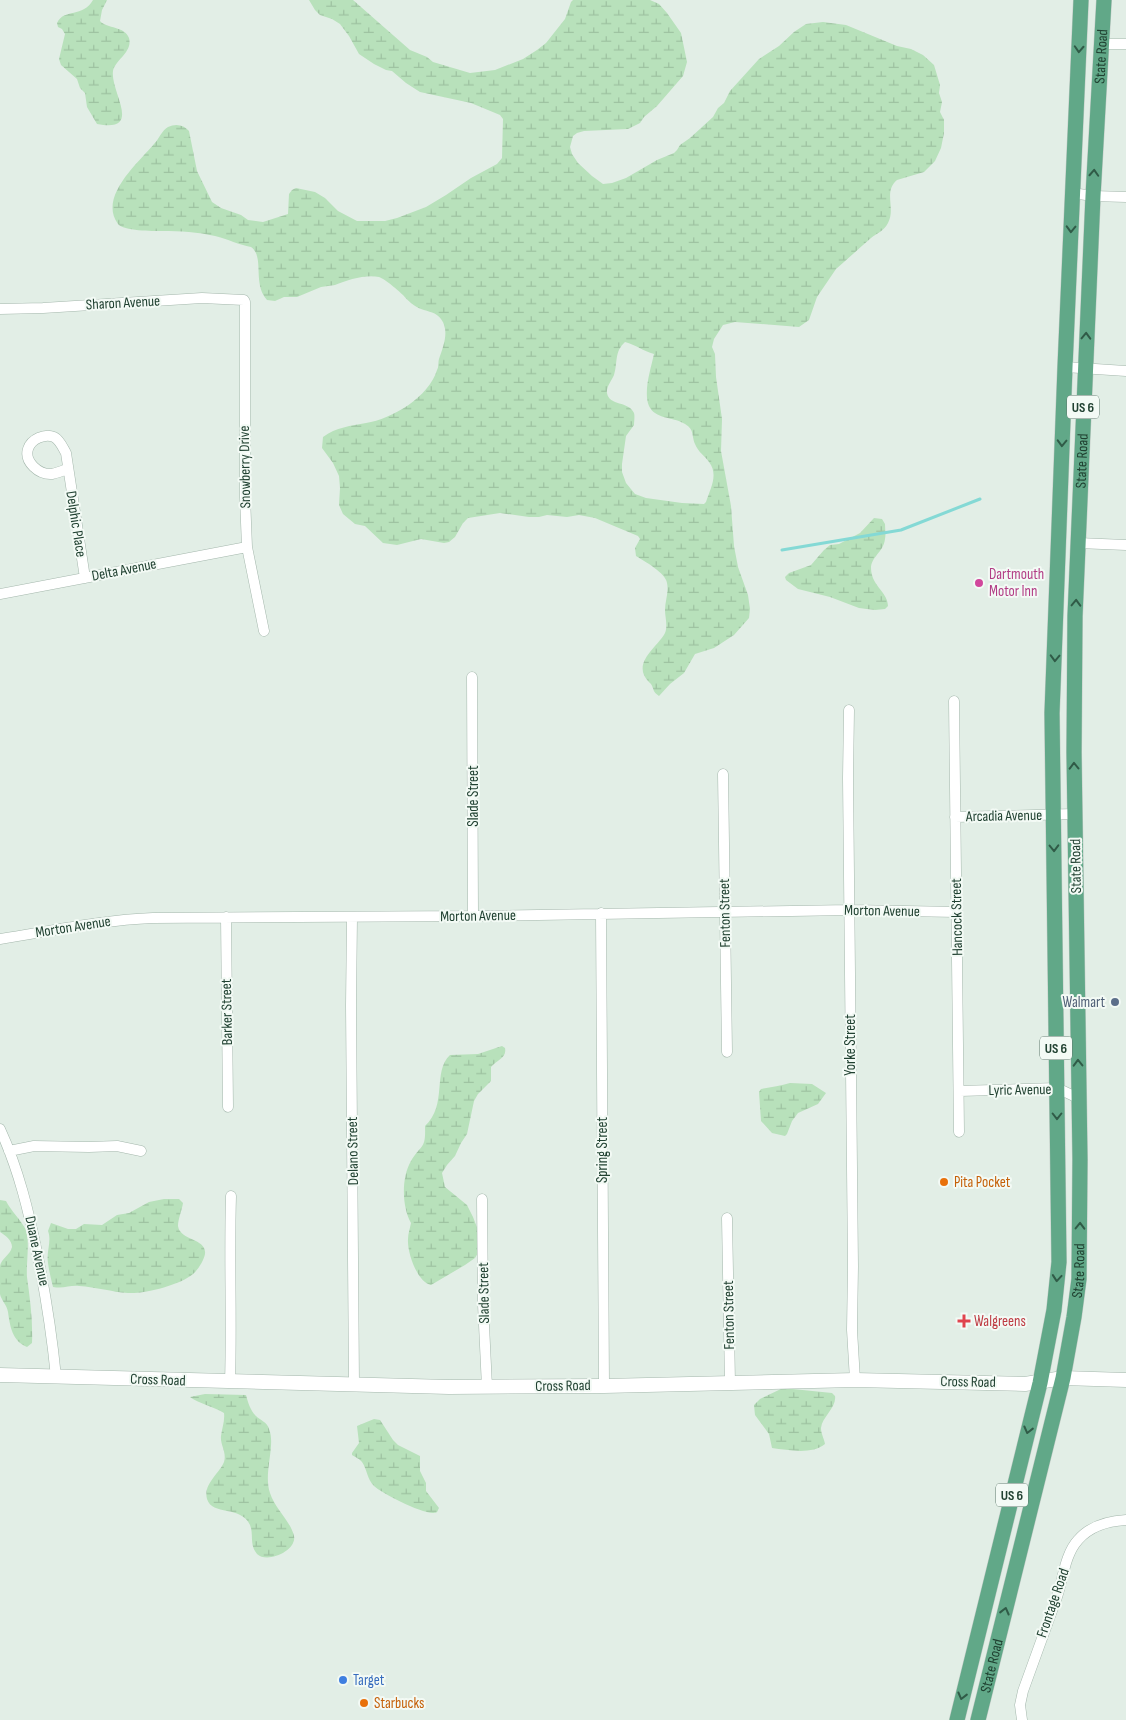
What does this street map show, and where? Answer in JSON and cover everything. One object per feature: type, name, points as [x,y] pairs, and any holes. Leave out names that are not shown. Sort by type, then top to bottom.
[{"type":"main road","name":"State Road","points":[[957,1720],[1040,1383],[1054,1310],[1059,1262],[1052,712],[1081,0]]},
{"type":"main road","name":"State Road","points":[[978,1720],[1063,1378],[1074,1317],[1080,1262],[1074,700],[1078,543],[1092,196],[1104,0]]},
{"type":"street","points":[[1102,44],[1126,44]]},
{"type":"street","points":[[1072,194],[1126,197]]},
{"type":"street","name":"Sharon Avenue","points":[[0,309],[202,298],[244,300],[245,302]]},
{"type":"street","name":"Snowberry Drive","points":[[245,302],[245,488],[247,547],[264,631]]},
{"type":"street","points":[[1065,366],[1126,371]]},
{"type":"street","name":"Delphic Place","points":[[67,469],[86,578]]},
{"type":"street","points":[[1078,543],[1126,545]]},
{"type":"street","name":"Delta Avenue","points":[[0,594],[247,547]]},
{"type":"street","name":"Slade Street","points":[[472,676],[474,916]]},
{"type":"street","name":"Hancock Street","points":[[954,701],[959,1132]]},
{"type":"street","name":"Yorke Street","points":[[849,710],[852,1330],[855,1380]]},
{"type":"street","name":"Fenton Street","points":[[723,774],[727,1052]]},
{"type":"street","name":"Arcadia Avenue","points":[[955,817],[1074,814]]},
{"type":"street","name":"Morton Avenue","points":[[0,939],[131,919],[850,910],[957,912]]},
{"type":"street","name":"Spring Street","points":[[601,913],[604,1386]]},
{"type":"street","name":"Barker Street","points":[[226,917],[228,1107]]},
{"type":"street","name":"Delano Street","points":[[352,917],[350,1005],[354,1386]]},
{"type":"street","name":"Lyric Avenue","points":[[960,1091],[1057,1088],[1078,1098]]},
{"type":"street","name":"Duane Avenue","points":[[0,1129],[24,1194],[30,1217],[49,1310],[56,1377]]},
{"type":"street","points":[[9,1151],[34,1146],[117,1146],[141,1151]]},
{"type":"street","points":[[230,1382],[232,1335],[230,1240],[232,1196]]},
{"type":"street","name":"Slade Street","points":[[482,1198],[483,1304],[487,1387]]},
{"type":"street","name":"Fenton Street","points":[[727,1218],[730,1383]]},
{"type":"street","name":"Cross Road","points":[[0,1375],[354,1386],[487,1387],[855,1380],[1025,1384],[1063,1378],[1126,1380]]},
{"type":"street","name":"Frontage Road","points":[[1022,1720],[1020,1705],[1022,1691],[1074,1545],[1084,1534],[1097,1526],[1126,1520]]},
{"type":"green space","points":[[93,0],[107,0],[102,10],[100,21],[103,24],[124,31],[130,43],[113,71],[113,80],[122,109],[122,117],[119,122],[111,125],[97,124],[87,107],[85,93],[80,88],[77,79],[61,65],[59,59],[65,34],[58,27],[57,23],[60,18],[89,6]]},
{"type":"green space","points":[[309,0],[353,0],[410,50],[427,57],[433,62],[470,73],[495,70],[523,59],[537,50],[546,43],[565,19],[573,0],[650,0],[659,4],[681,33],[687,62],[683,76],[640,123],[628,129],[584,131],[573,136],[570,147],[572,154],[578,163],[603,184],[626,178],[657,160],[674,153],[680,145],[713,117],[718,108],[724,103],[730,91],[759,59],[779,46],[806,24],[823,22],[846,25],[897,46],[911,49],[923,55],[934,65],[940,85],[939,93],[942,102],[940,112],[944,120],[941,148],[935,161],[924,172],[897,180],[893,185],[890,195],[891,212],[886,226],[836,269],[817,297],[809,320],[799,327],[735,322],[723,325],[714,339],[712,347],[715,354],[722,419],[721,451],[731,506],[734,546],[738,567],[748,595],[749,618],[734,635],[714,648],[695,654],[684,673],[659,696],[654,692],[644,675],[643,663],[666,630],[667,586],[666,579],[659,571],[636,556],[635,548],[640,539],[638,536],[595,518],[579,515],[567,517],[547,515],[529,517],[500,513],[468,518],[455,537],[449,542],[444,543],[421,539],[397,545],[383,543],[365,526],[355,524],[343,514],[339,505],[339,476],[333,463],[322,448],[323,437],[338,429],[387,417],[418,398],[433,380],[438,369],[445,339],[444,324],[439,317],[416,307],[388,283],[374,276],[321,287],[297,297],[284,297],[275,301],[267,300],[260,286],[257,257],[251,247],[209,235],[138,230],[126,228],[118,224],[113,214],[116,192],[130,171],[156,142],[164,130],[174,125],[182,126],[189,131],[197,171],[212,202],[248,220],[263,222],[288,214],[289,194],[296,188],[315,192],[325,198],[338,211],[357,221],[385,221],[397,218],[426,207],[497,164],[502,158],[503,119],[500,115],[471,103],[420,92],[392,71],[374,64],[359,54],[340,24],[320,15]],"holes":[[[625,342],[654,354],[648,380],[647,400],[649,406],[660,416],[687,425],[692,432],[696,447],[712,467],[713,482],[704,504],[646,498],[635,494],[626,483],[622,472],[622,464],[626,436],[634,425],[634,414],[628,407],[611,400],[607,391],[614,375],[619,350]]]},
{"type":"green space","points":[[874,518],[882,519],[885,524],[884,544],[873,560],[871,569],[872,575],[887,602],[888,606],[885,609],[859,608],[830,597],[798,589],[786,580],[785,577],[789,573],[811,565],[830,545],[839,544],[860,533]]},
{"type":"green space","points":[[502,1046],[505,1048],[505,1051],[501,1059],[491,1067],[491,1081],[474,1101],[467,1134],[455,1156],[442,1173],[445,1187],[467,1205],[473,1217],[478,1230],[478,1253],[475,1258],[465,1265],[431,1285],[426,1283],[417,1273],[409,1251],[408,1237],[411,1223],[404,1201],[404,1184],[408,1168],[424,1143],[425,1126],[432,1118],[436,1108],[442,1070],[450,1055],[478,1054]]},
{"type":"green space","points":[[790,1083],[812,1084],[826,1093],[818,1104],[798,1113],[785,1136],[772,1133],[761,1121],[759,1092],[761,1089]]},
{"type":"green space","points":[[179,1199],[183,1203],[178,1223],[180,1231],[202,1245],[204,1249],[203,1259],[193,1274],[171,1285],[135,1293],[79,1286],[53,1287],[48,1259],[48,1231],[51,1223],[68,1229],[76,1229],[84,1224],[102,1225],[117,1215],[129,1213],[149,1202]]},
{"type":"green space","points":[[0,1200],[6,1201],[24,1226],[27,1234],[27,1277],[32,1343],[27,1347],[15,1337],[7,1309],[0,1294],[0,1266],[10,1252],[12,1244],[0,1232]]},
{"type":"green space","points":[[783,1388],[832,1393],[835,1396],[834,1404],[821,1428],[825,1444],[807,1451],[772,1448],[769,1434],[755,1415],[754,1405],[760,1399]]},
{"type":"green space","points":[[205,1394],[246,1395],[252,1411],[268,1427],[271,1443],[268,1485],[272,1499],[294,1536],[291,1547],[274,1557],[267,1558],[257,1554],[252,1543],[250,1525],[246,1519],[234,1512],[215,1507],[207,1499],[206,1494],[209,1484],[222,1466],[225,1455],[221,1439],[224,1413],[190,1397]]},
{"type":"green space","points":[[374,1419],[380,1420],[398,1445],[420,1456],[420,1471],[426,1483],[426,1491],[439,1508],[437,1512],[432,1513],[415,1508],[378,1489],[370,1480],[362,1462],[352,1455],[359,1443],[357,1426]]},
{"type":"waterway","points":[[782,550],[901,530],[980,499]]},
{"type":"place","name":"Dartmouth Motor Inn","points":[[979,583]]},
{"type":"place","name":"Walmart","points":[[1115,1002]]},
{"type":"place","name":"Pita Pocket","points":[[944,1182]]},
{"type":"place","name":"Walgreens","points":[[964,1321]]},
{"type":"place","name":"Target","points":[[343,1680]]},
{"type":"place","name":"Starbucks","points":[[364,1703]]}]
